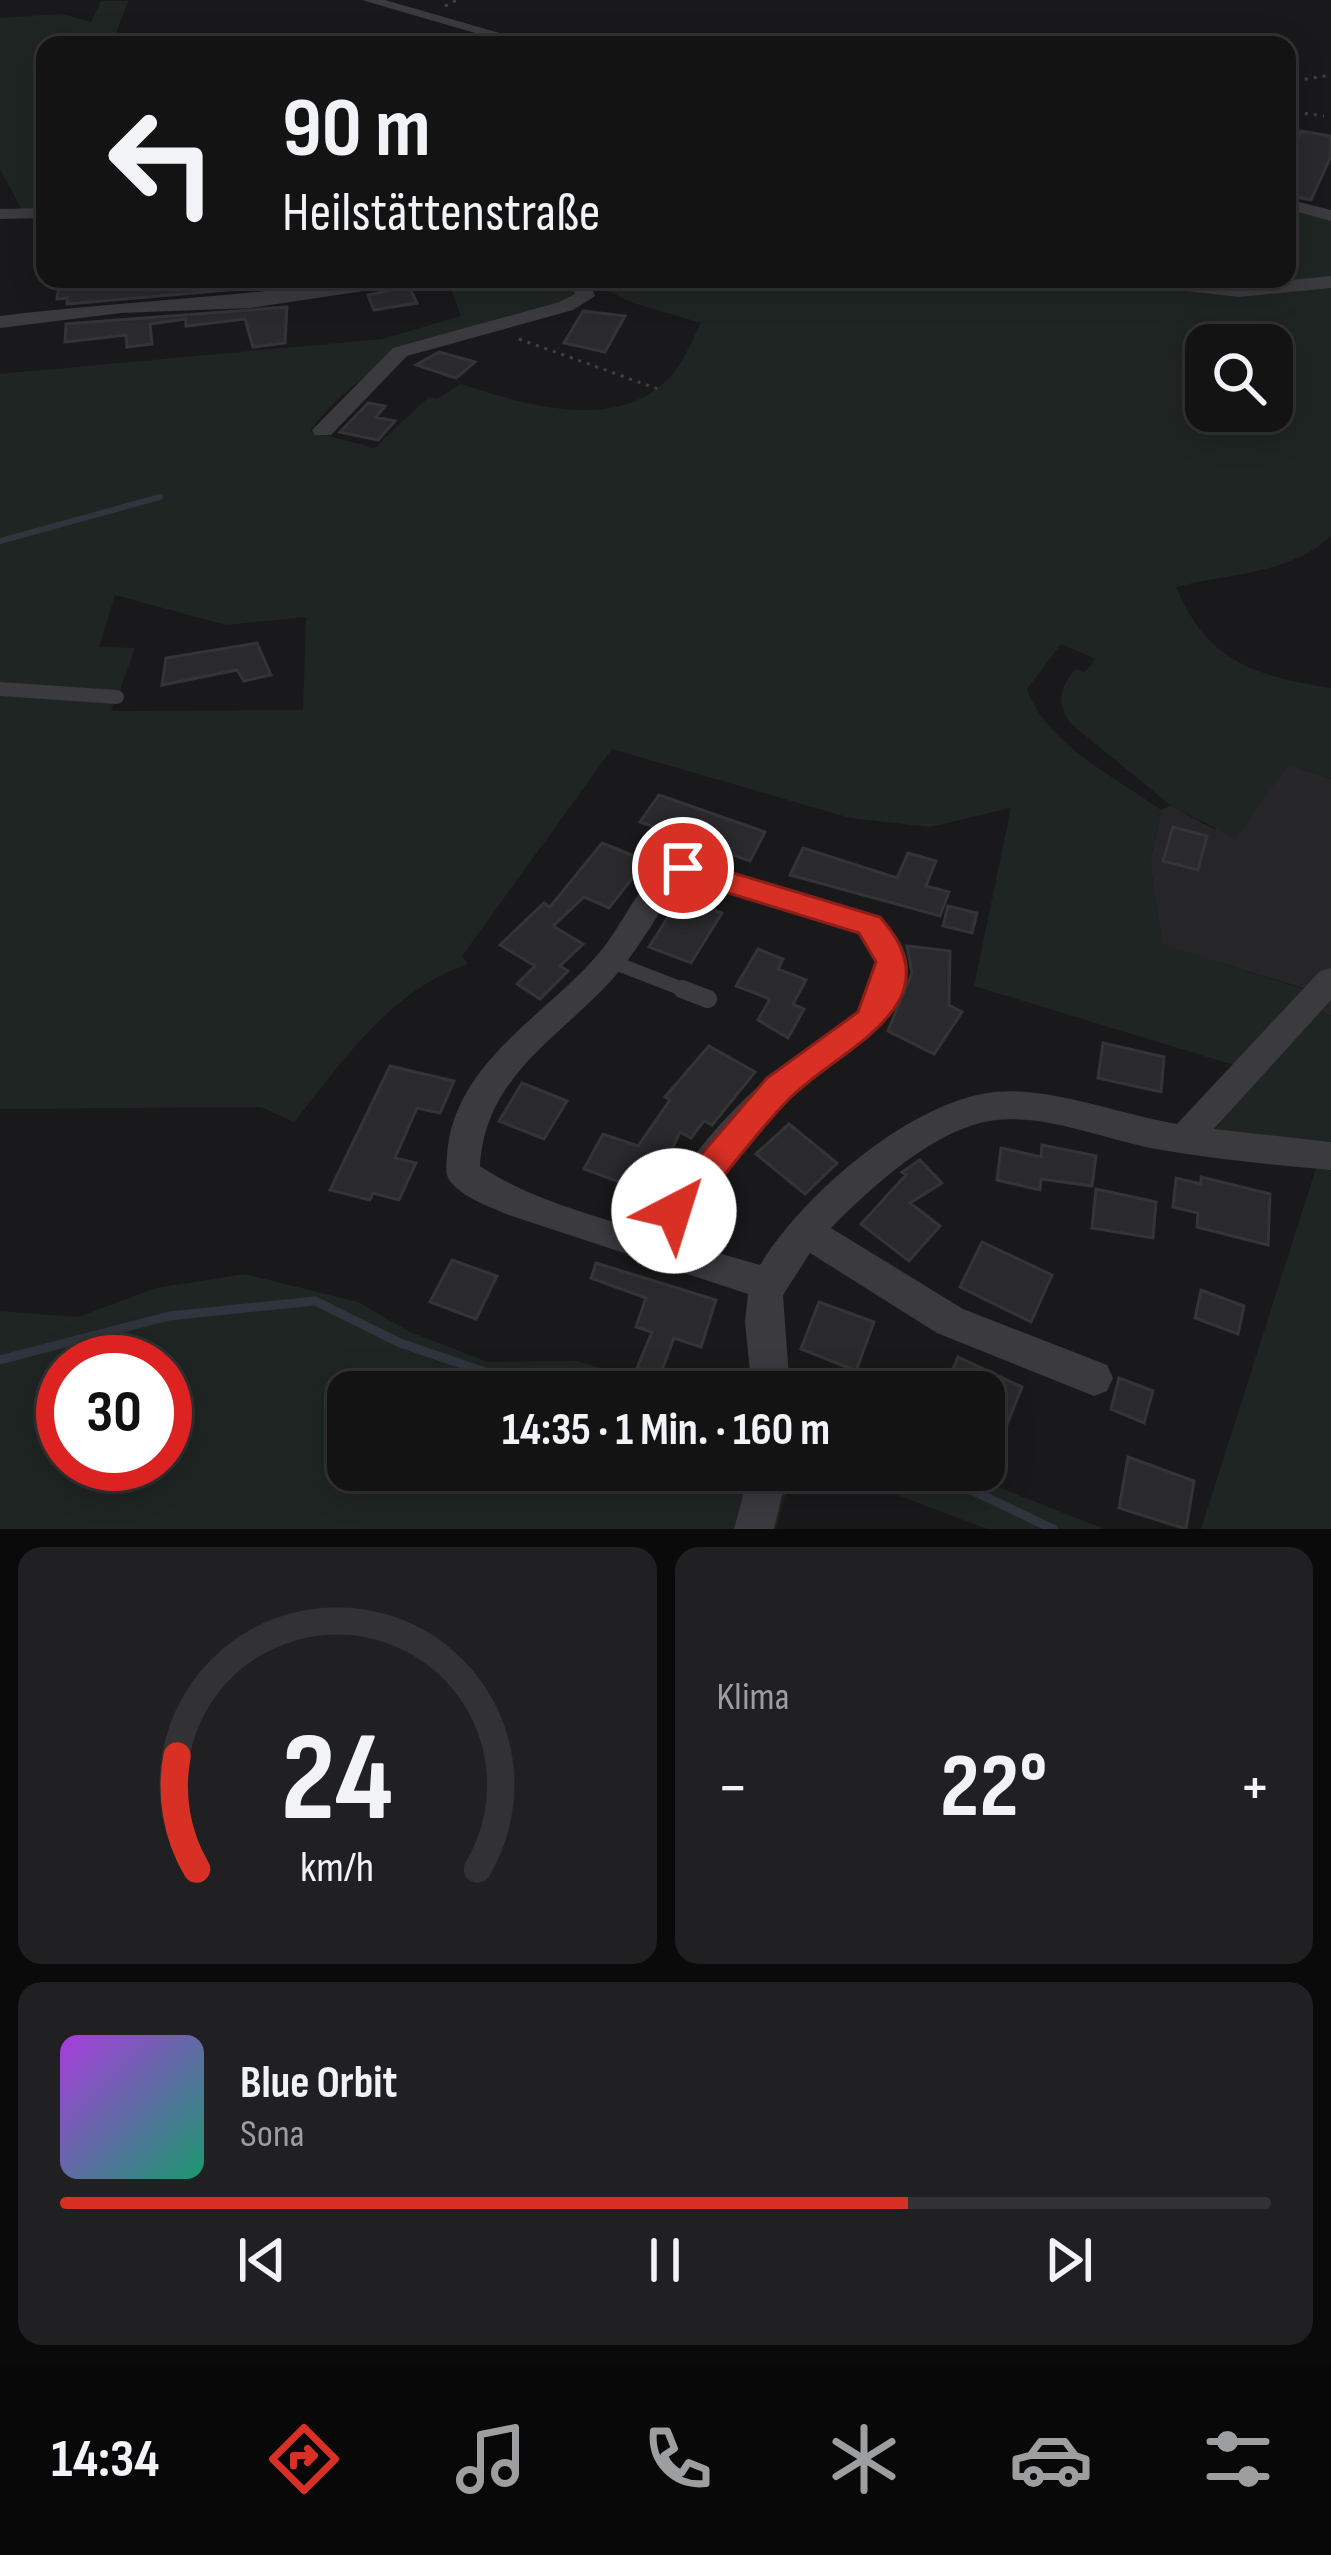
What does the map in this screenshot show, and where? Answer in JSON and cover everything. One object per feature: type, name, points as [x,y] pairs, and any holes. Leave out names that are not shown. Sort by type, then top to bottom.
[{"type":"street","points":[[369,0],[500,36]]},
{"type":"street","points":[[1296,206],[1331,216]]},
{"type":"street","points":[[0,214],[36,213]]},
{"type":"street","points":[[1296,285],[1331,282]]},
{"type":"street","points":[[0,322],[121,308],[267,301],[347,288]]},
{"type":"street","points":[[323,430],[400,352],[578,301],[585,288]]},
{"type":"street","points":[[1213,288],[1270,288]]},
{"type":"street","points":[[656,1248],[674,1211],[778,1088],[869,1021],[883,1000],[891,962],[887,946],[869,925],[683,868],[668,878],[610,961],[486,1084],[465,1143],[463,1173],[489,1192],[656,1248],[768,1284]]},
{"type":"street","points":[[1184,1139],[1331,980]]},
{"type":"street","points":[[769,1371],[768,1284],[807,1232],[856,1184],[913,1142],[974,1110],[1031,1110],[1184,1139],[1331,1156]]},
{"type":"street","points":[[807,1232],[950,1321],[1094,1378]]},
{"type":"street","points":[[754,1529],[764,1491]]},
{"type":"lane","points":[[0,689],[117,697]]},
{"type":"lane","points":[[610,961],[708,999]]},
{"type":"path","points":[[1296,81],[1331,75]]},
{"type":"path","points":[[1296,112],[1324,116]]},
{"type":"path","points":[[501,323],[519,339],[662,390]]},
{"type":"shaded area","points":[[101,1],[128,1],[115,36],[36,36],[36,210],[22,210],[0,169],[0,18],[62,14],[91,22]]},
{"type":"shaded area","points":[[1296,208],[1331,218],[1331,279],[1296,281]]},
{"type":"shaded area","points":[[1331,286],[1331,536],[1277,566],[1176,587],[1203,633],[1237,661],[1280,678],[1331,688],[1331,779],[1288,764],[1236,839],[1170,805],[1070,723],[1061,702],[1063,689],[1075,669],[1085,672],[1096,659],[1061,644],[1027,689],[1049,726],[1066,742],[1161,810],[1150,862],[1162,944],[1310,991],[1237,1066],[974,986],[1011,808],[930,827],[850,818],[612,749],[462,956],[468,964],[440,976],[392,1009],[294,1122],[261,1107],[0,1109],[0,692],[114,703],[111,711],[303,710],[306,617],[226,625],[115,595],[99,647],[135,648],[119,693],[0,686],[0,374],[382,339],[461,316],[450,288],[575,288],[578,297],[466,329],[397,358],[336,401],[310,431],[374,448],[429,397],[437,399],[461,384],[567,409],[621,406],[645,396],[672,374],[701,323],[633,303],[603,288],[1177,288],[1210,293]]},
{"type":"shaded area","points":[[1289,764],[1331,779],[1331,1016],[1318,1011],[1310,990],[1162,945],[1150,862],[1161,810],[1170,805],[1215,830]]},
{"type":"shaded area","points":[[1318,1011],[1331,1016],[1331,1149],[1215,1129]]},
{"type":"shaded area","points":[[1331,1164],[1331,1529],[1201,1529],[1317,1165]]},
{"type":"shaded area","points":[[245,1274],[358,1302],[410,1332],[488,1362],[577,1361],[610,1371],[327,1371],[327,1491],[786,1491],[776,1529],[0,1529],[0,1311],[78,1317],[156,1288]]},
{"type":"shaded area","points":[[1005,1490],[1104,1529],[987,1529],[887,1491]]},
{"type":"building","points":[[1301,131],[1331,136],[1331,156],[1311,200],[1296,197],[1296,145]]},
{"type":"building","points":[[59,288],[251,288],[67,304],[67,298],[57,299]]},
{"type":"building","points":[[410,288],[417,303],[374,310],[368,295]]},
{"type":"building","points":[[287,307],[285,343],[253,347],[245,319],[186,326],[186,319],[150,324],[152,344],[127,347],[126,335],[65,342],[66,324]]},
{"type":"building","points":[[583,311],[625,316],[605,352],[564,343]]},
{"type":"building","points":[[439,352],[475,362],[456,378],[416,365]]},
{"type":"building","points":[[368,403],[385,406],[376,417],[395,421],[378,440],[340,432]]},
{"type":"building","points":[[257,643],[271,675],[244,681],[237,670],[162,685],[166,658]]},
{"type":"building","points":[[659,795],[765,832],[750,861],[640,822]]},
{"type":"building","points":[[1173,827],[1207,836],[1198,870],[1163,861]]},
{"type":"building","points":[[602,843],[646,861],[609,908],[584,897],[553,926],[583,944],[560,966],[568,971],[540,999],[517,984],[535,966],[500,945],[544,903],[550,907]]},
{"type":"building","points":[[803,848],[897,878],[908,853],[936,861],[926,886],[949,892],[940,916],[790,875]]},
{"type":"building","points":[[680,898],[722,913],[691,963],[649,947]]},
{"type":"building","points":[[948,906],[977,913],[972,933],[943,926]]},
{"type":"building","points":[[907,946],[950,951],[949,1005],[962,1012],[934,1054],[888,1031],[912,973]]},
{"type":"building","points":[[758,949],[783,959],[778,969],[806,980],[793,1004],[804,1009],[788,1038],[758,1020],[770,999],[736,986]]},
{"type":"building","points":[[1103,1043],[1164,1057],[1161,1092],[1098,1078]]},
{"type":"building","points":[[709,1046],[755,1072],[712,1125],[704,1121],[691,1138],[680,1132],[657,1180],[650,1178],[644,1191],[584,1169],[603,1134],[638,1146],[670,1100],[665,1097]]},
{"type":"building","points":[[390,1066],[454,1081],[440,1113],[417,1108],[395,1158],[416,1163],[399,1200],[373,1193],[370,1200],[330,1190]]},
{"type":"building","points":[[522,1083],[567,1101],[544,1139],[499,1121]]},
{"type":"building","points":[[789,1124],[837,1163],[805,1194],[756,1154]]},
{"type":"building","points":[[1042,1145],[1096,1156],[1092,1186],[1041,1179],[1040,1190],[997,1180],[1001,1148],[1041,1157]]},
{"type":"building","points":[[920,1160],[942,1183],[910,1203],[940,1226],[909,1261],[861,1224],[906,1175],[902,1172]]},
{"type":"building","points":[[1201,1177],[1270,1194],[1268,1245],[1197,1227],[1198,1213],[1173,1207],[1176,1178],[1201,1184]]},
{"type":"building","points":[[1096,1189],[1156,1202],[1153,1238],[1092,1228]]},
{"type":"building","points":[[982,1242],[1052,1275],[1031,1322],[960,1287]]},
{"type":"building","points":[[452,1260],[497,1276],[476,1319],[430,1302]]},
{"type":"building","points":[[596,1263],[716,1300],[701,1347],[674,1338],[662,1371],[637,1368],[652,1332],[636,1327],[646,1298],[591,1278]]},
{"type":"building","points":[[1201,1290],[1244,1306],[1238,1334],[1195,1318]]},
{"type":"building","points":[[819,1302],[874,1322],[856,1371],[801,1349]]},
{"type":"building","points":[[958,1357],[988,1371],[952,1371]]},
{"type":"building","points":[[1119,1378],[1153,1391],[1144,1423],[1111,1409]]},
{"type":"building","points":[[1005,1379],[1022,1387],[1005,1430]]},
{"type":"building","points":[[1128,1457],[1194,1481],[1186,1529],[1119,1508]]},
{"type":"waterway","points":[[0,541],[160,497]]},
{"type":"waterway","points":[[0,1360],[169,1316],[315,1301],[400,1343],[482,1371]]},
{"type":"waterway","points":[[973,1491],[1053,1529]]},
{"type":"route","points":[[674,1211],[778,1088],[859,1033],[883,1000],[891,962],[880,934],[869,925],[683,868]]}]
